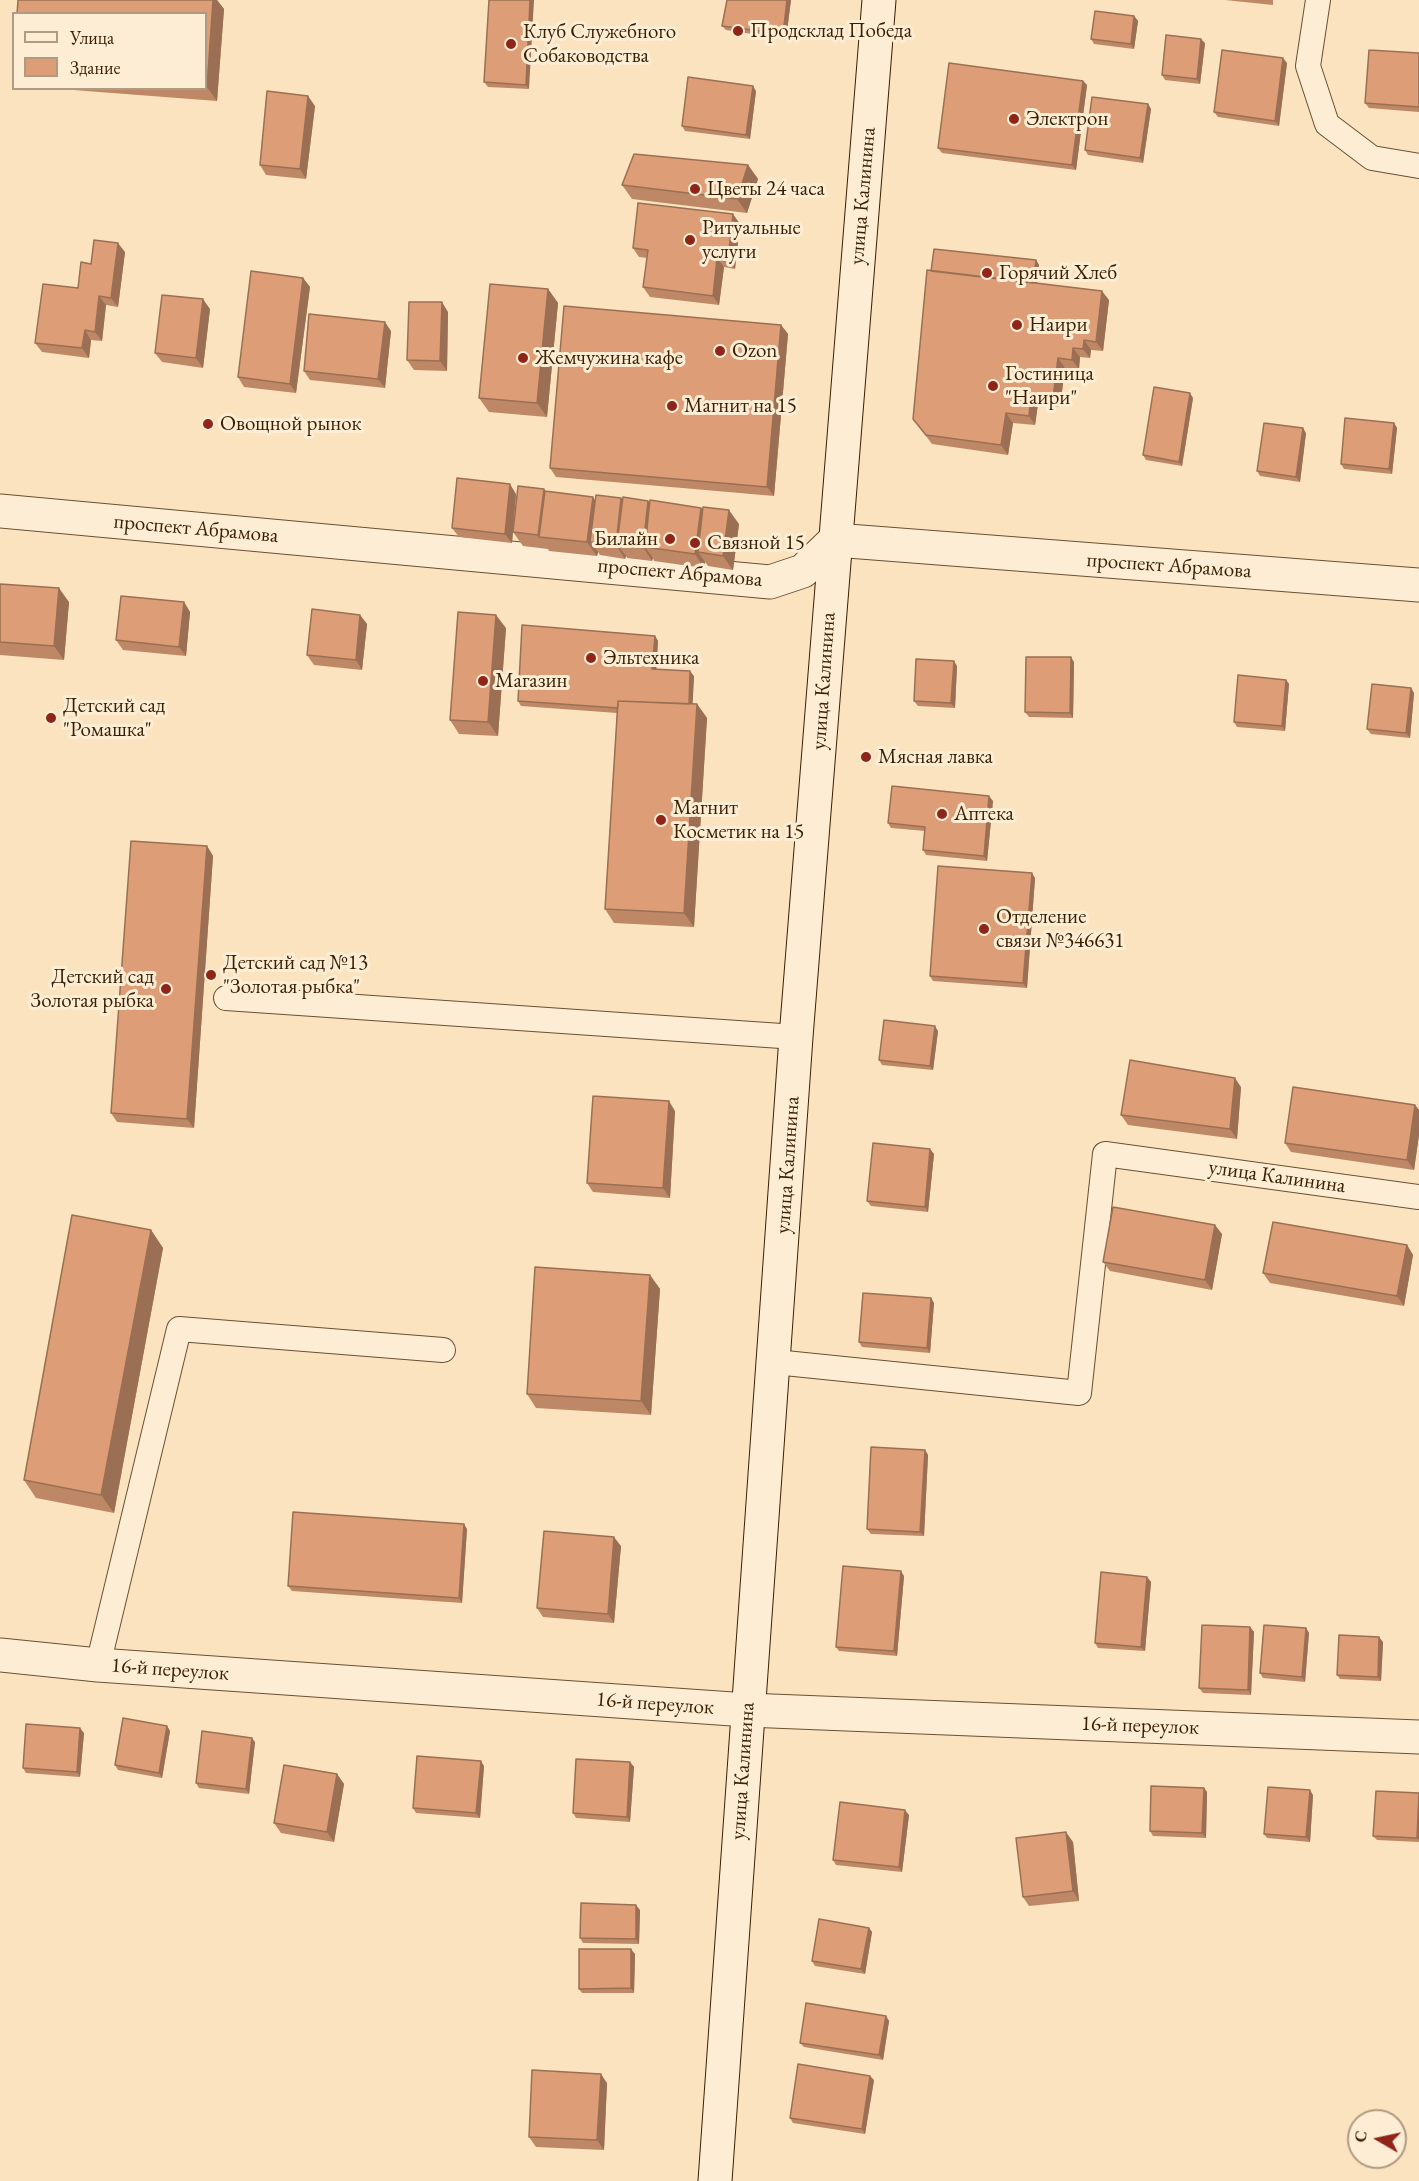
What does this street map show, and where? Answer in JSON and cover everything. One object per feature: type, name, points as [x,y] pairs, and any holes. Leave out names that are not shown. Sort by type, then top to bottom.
[{"type":"street","name":"улица Калинина","points":[[715,2181],[747,1710],[775,1362],[796,1037],[879,0]]},
{"type":"street","name":"проспект Абрамова","points":[[0,511],[770,582],[803,571],[835,540],[1419,585]]},
{"type":"street","name":"16-й переулок","points":[[0,1655],[98,1665],[747,1710],[1419,1737]]},
{"type":"lane","points":[[1318,0],[1308,66],[1327,124],[1372,158],[1419,166]]},
{"type":"lane","points":[[226,998],[796,1037]]},
{"type":"lane","name":"улица Калинина","points":[[775,1362],[1079,1393],[1105,1154],[1419,1197]]},
{"type":"lane","points":[[98,1665],[179,1329],[443,1350]]},
{"type":"building","points":[[18,0],[213,0],[207,87],[207,12],[17,12]]},
{"type":"building","name":"Клуб Служебного Собаководства","points":[[489,0],[530,0],[526,85],[484,82]]},
{"type":"building","points":[[727,0],[787,0],[783,34],[722,26]]},
{"type":"building","points":[[1095,11],[1134,16],[1131,44],[1091,39]]},
{"type":"building","points":[[1166,35],[1201,39],[1197,79],[1162,75]]},
{"type":"building","points":[[1222,50],[1283,58],[1275,121],[1214,112]]},
{"type":"building","points":[[1369,50],[1419,53],[1419,107],[1365,103]]},
{"type":"building","name":"Электрон","points":[[949,63],[1083,81],[1072,165],[938,148]]},
{"type":"building","points":[[688,77],[753,86],[746,135],[682,126]]},
{"type":"building","points":[[267,91],[308,96],[300,169],[260,165]]},
{"type":"building","points":[[1092,97],[1148,104],[1140,158],[1085,150]]},
{"type":"building","points":[[634,154],[748,165],[737,199],[622,185]]},
{"type":"building","points":[[638,203],[733,214],[728,259],[717,258],[713,296],[643,287],[648,250],[633,248]]},
{"type":"building","points":[[94,240],[118,243],[111,298],[99,296],[95,332],[85,330],[82,348],[35,343],[43,284],[78,288],[81,262],[91,264]]},
{"type":"building","name":"Горячий Хлеб","points":[[934,249],[1036,260],[1033,283],[931,271]]},
{"type":"building","points":[[927,270],[1102,291],[1096,342],[1084,340],[1083,349],[1073,348],[1072,360],[1058,358],[1053,398],[1031,395],[1029,416],[1006,413],[1001,445],[926,435],[913,419]]},
{"type":"building","points":[[251,271],[303,278],[290,384],[238,377]]},
{"type":"building","name":"Жемчужина кафе","points":[[490,284],[548,289],[537,403],[479,398]]},
{"type":"building","points":[[162,295],[203,299],[196,358],[155,353]]},
{"type":"building","points":[[409,302],[442,302],[440,361],[407,360]]},
{"type":"building","name":"Магнит на 15","points":[[564,306],[781,325],[767,487],[550,468]]},
{"type":"building","points":[[309,314],[385,322],[378,379],[304,371]]},
{"type":"building","points":[[1154,387],[1190,393],[1179,462],[1143,455]]},
{"type":"building","points":[[1345,418],[1394,423],[1389,469],[1341,464]]},
{"type":"building","points":[[1264,423],[1303,428],[1296,477],[1257,471]]},
{"type":"building","points":[[457,478],[510,484],[505,534],[452,528]]},
{"type":"building","points":[[518,486],[544,489],[538,535],[513,532]]},
{"type":"building","points":[[545,491],[593,497],[587,542],[539,537]]},
{"type":"building","points":[[596,495],[621,498],[616,545],[590,542]]},
{"type":"building","points":[[623,497],[648,501],[643,547],[617,544]]},
{"type":"building","points":[[650,500],[701,508],[695,554],[645,547]]},
{"type":"building","points":[[703,507],[729,510],[723,556],[698,552]]},
{"type":"building","points":[[0,584],[59,588],[54,646],[0,642]]},
{"type":"building","points":[[121,596],[184,602],[179,647],[116,640]]},
{"type":"building","points":[[312,609],[360,615],[356,660],[307,655]]},
{"type":"building","name":"Магазин","points":[[458,612],[496,615],[488,722],[450,720]]},
{"type":"building","name":"Эльтехника","points":[[522,625],[655,636],[652,669],[690,671],[689,704],[618,701],[618,708],[518,701]]},
{"type":"building","points":[[1026,657],[1071,657],[1070,713],[1025,712]]},
{"type":"building","points":[[916,659],[954,661],[951,703],[914,701]]},
{"type":"building","points":[[1238,675],[1286,680],[1282,726],[1234,722]]},
{"type":"building","points":[[1372,684],[1411,688],[1406,733],[1367,729]]},
{"type":"building","name":"Магнит Косметик на 15","points":[[618,701],[697,704],[684,913],[605,909]]},
{"type":"building","name":"Аптека","points":[[892,786],[989,796],[984,856],[923,850],[925,827],[888,823]]},
{"type":"building","name":"Детский сад Золотая рыбка","points":[[131,841],[207,846],[187,1119],[111,1113]]},
{"type":"building","name":"Отделение связи №346631","points":[[938,866],[1032,873],[1023,983],[930,976]]},
{"type":"building","points":[[884,1020],[935,1026],[930,1066],[879,1060]]},
{"type":"building","points":[[1130,1060],[1235,1078],[1230,1129],[1121,1115]]},
{"type":"building","points":[[1293,1087],[1415,1105],[1407,1160],[1285,1143]]},
{"type":"building","points":[[593,1096],[669,1101],[663,1188],[587,1183]]},
{"type":"building","points":[[873,1143],[930,1149],[925,1207],[867,1201]]},
{"type":"building","points":[[1113,1207],[1215,1225],[1205,1280],[1103,1262]]},
{"type":"building","points":[[72,1215],[151,1230],[101,1495],[24,1480]]},
{"type":"building","points":[[1273,1222],[1407,1245],[1397,1296],[1263,1273]]},
{"type":"building","points":[[535,1267],[650,1275],[641,1401],[527,1394]]},
{"type":"building","points":[[863,1293],[931,1298],[927,1348],[859,1342]]},
{"type":"building","points":[[871,1447],[925,1450],[920,1532],[867,1529]]},
{"type":"building","points":[[293,1512],[464,1524],[459,1598],[288,1586]]},
{"type":"building","points":[[544,1531],[614,1537],[608,1614],[537,1608]]},
{"type":"building","points":[[843,1566],[901,1571],[894,1651],[836,1647]]},
{"type":"building","points":[[1101,1572],[1147,1577],[1141,1647],[1095,1643]]},
{"type":"building","points":[[1202,1625],[1250,1627],[1248,1690],[1199,1688]]},
{"type":"building","points":[[1264,1625],[1306,1628],[1302,1677],[1260,1673]]},
{"type":"building","points":[[1339,1635],[1379,1637],[1378,1677],[1337,1675]]},
{"type":"building","points":[[123,1718],[167,1726],[159,1773],[115,1765]]},
{"type":"building","points":[[26,1724],[80,1728],[77,1772],[23,1768]]},
{"type":"building","points":[[202,1731],[252,1738],[246,1789],[196,1783]]},
{"type":"building","points":[[417,1756],[481,1761],[476,1813],[413,1808]]},
{"type":"building","points":[[576,1759],[630,1762],[627,1817],[573,1813]]},
{"type":"building","points":[[284,1765],[337,1774],[327,1832],[274,1823]]},
{"type":"building","points":[[1151,1786],[1204,1788],[1202,1833],[1150,1831]]},
{"type":"building","points":[[1268,1787],[1310,1790],[1306,1837],[1264,1834]]},
{"type":"building","points":[[1376,1791],[1419,1793],[1417,1838],[1373,1836]]},
{"type":"building","points":[[840,1802],[905,1810],[899,1867],[833,1860]]},
{"type":"building","points":[[1066,1832],[1073,1891],[1023,1897],[1016,1838]]},
{"type":"building","points":[[581,1903],[636,1905],[636,1939],[580,1938]]},
{"type":"building","points":[[819,1919],[869,1928],[861,1969],[812,1961]]},
{"type":"building","points":[[579,1949],[631,1949],[631,1988],[579,1989]]},
{"type":"building","points":[[806,2003],[886,2016],[879,2055],[800,2043]]},
{"type":"building","points":[[798,2064],[870,2076],[862,2129],[790,2118]]},
{"type":"building","points":[[532,2070],[601,2074],[597,2140],[529,2137]]},
{"type":"place","name":"Продсклад Победа","points":[[738,31]]},
{"type":"place","name":"Клуб Служебного Собаководства","points":[[511,44]]},
{"type":"place","name":"Электрон","points":[[1014,119]]},
{"type":"place","name":"Цветы 24 часа","points":[[695,189]]},
{"type":"place","name":"Ритуальные услуги","points":[[690,240]]},
{"type":"place","name":"Горячий Хлеб","points":[[987,273]]},
{"type":"place","name":"Наири","points":[[1017,325]]},
{"type":"place","name":"Ozon","points":[[720,351]]},
{"type":"place","name":"Жемчужина кафе","points":[[523,358]]},
{"type":"place","name":"Гостиница \"Наири\"","points":[[993,386]]},
{"type":"place","name":"Магнит на 15","points":[[672,406]]},
{"type":"place","name":"Овощной рынок","points":[[208,424]]},
{"type":"place","name":"Билайн","points":[[670,539]]},
{"type":"place","name":"Связной 15","points":[[695,543]]},
{"type":"place","name":"Эльтехника","points":[[591,658]]},
{"type":"place","name":"Магазин","points":[[483,681]]},
{"type":"place","name":"Детский сад \"Ромашка\"","points":[[51,718]]},
{"type":"place","name":"Мясная лавка","points":[[866,757]]},
{"type":"place","name":"Аптека","points":[[942,814]]},
{"type":"place","name":"Магнит Косметик на 15","points":[[661,820]]},
{"type":"place","name":"Отделение связи №346631","points":[[984,929]]},
{"type":"place","name":"Детский сад №13 \"Золотая рыбка\"","points":[[211,975]]},
{"type":"place","name":"Детский сад Золотая рыбка","points":[[166,989]]}]
